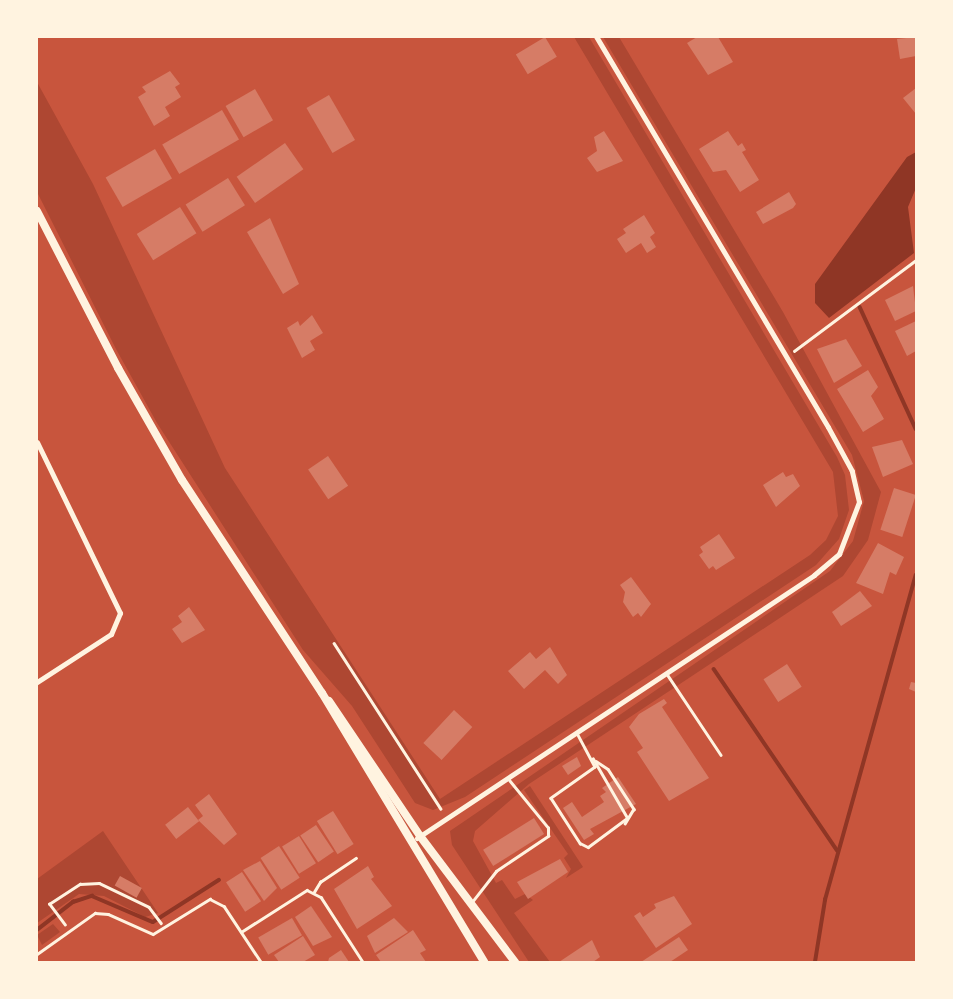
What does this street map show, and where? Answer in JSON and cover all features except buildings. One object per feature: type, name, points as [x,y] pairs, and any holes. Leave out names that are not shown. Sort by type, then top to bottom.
[{"type":"main road","points":[[37,211],[139,408],[322,693],[409,843],[484,962]]},
{"type":"main road","points":[[322,693],[342,715],[420,836],[515,962]]},
{"type":"street","points":[[409,843],[814,575],[839,554],[850,533],[859,502],[852,471],[596,37]]},
{"type":"street","points":[[37,442],[120,613],[111,634],[37,682]]},
{"type":"lane","points":[[667,674],[721,755]]},
{"type":"lane","points":[[577,733],[627,813],[625,824]]},
{"type":"lane","points":[[593,759],[608,769],[634,809],[625,824],[599,843],[584,846],[551,798],[593,771],[593,759]]},
{"type":"lane","points":[[472,902],[496,871],[548,836],[548,828],[508,779]]},
{"type":"lane","points":[[314,892],[320,881],[356,858]]},
{"type":"lane","points":[[241,932],[300,893],[314,892]]},
{"type":"lane","points":[[314,892],[363,962]]},
{"type":"lane","points":[[37,954],[94,913],[108,914],[153,934],[210,899],[224,906],[261,962]]},
{"type":"path","points":[[786,357],[916,260]]},
{"type":"path","points":[[334,643],[441,809]]},
{"type":"path","points":[[60,919],[49,905],[80,884],[99,883],[149,907],[160,921]]},
{"type":"shaded area","points":[[574,37],[589,37],[837,457],[845,475],[849,510],[839,539],[816,565],[465,797],[433,810],[415,803],[352,706],[303,650],[157,423],[116,349],[37,192],[37,82],[93,184],[225,468],[440,799],[810,555],[826,540],[838,516],[833,472]]},
{"type":"shaded area","points":[[603,37],[619,37],[783,312],[881,492],[868,540],[843,576],[529,784],[475,831],[473,841],[496,883],[502,880],[515,899],[525,894],[533,900],[514,913],[550,962],[529,962],[452,845],[450,831],[830,571],[853,541],[864,501],[852,455]]},
{"type":"shaded area","points":[[916,152],[916,188],[908,207],[914,253],[829,318],[815,303],[815,284],[907,157]]},
{"type":"shaded area","points":[[530,786],[583,867],[566,878],[571,869],[564,858],[568,854],[524,790]]},
{"type":"shaded area","points":[[103,831],[158,913],[145,917],[104,896],[79,894],[37,923],[37,879]]},
{"type":"shaded area","points":[[53,924],[60,932],[42,945],[37,935]]},
{"type":"waterway","points":[[860,307],[916,429]]},
{"type":"waterway","points":[[815,962],[825,900],[916,575]]},
{"type":"waterway","points":[[714,669],[837,850]]},
{"type":"waterway","points":[[37,930],[73,902],[92,896],[153,922],[219,880]]}]
